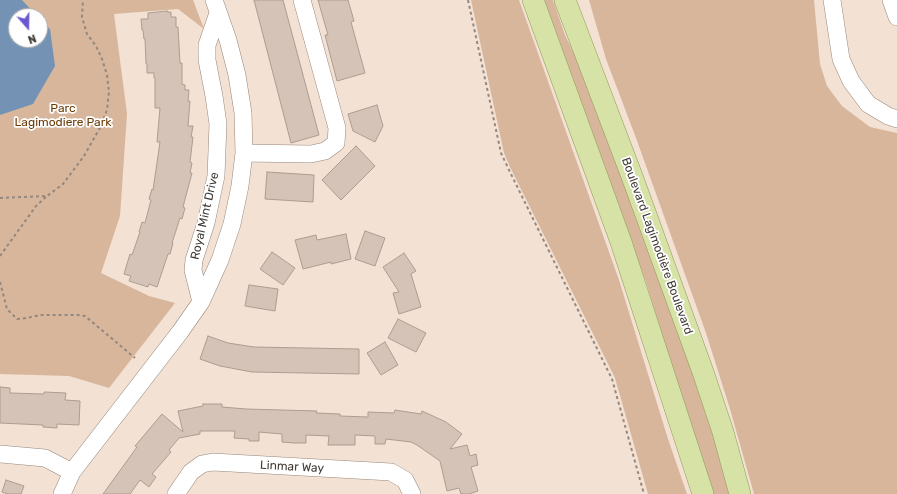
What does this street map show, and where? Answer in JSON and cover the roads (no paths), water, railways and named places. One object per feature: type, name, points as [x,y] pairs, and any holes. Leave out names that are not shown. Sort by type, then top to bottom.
[{"type":"main road","points":[[533,0],[621,242],[703,494]]},
{"type":"main road","name":"Boulevard Lagimodière Boulevard","points":[[565,0],[633,179],[703,372],[723,432],[740,494]]},
{"type":"street","points":[[244,153],[312,154],[325,151],[336,142],[337,128],[302,0]]},
{"type":"street","points":[[832,0],[841,59],[851,81],[868,104],[888,116],[897,119]]},
{"type":"street","points":[[891,0],[897,17]]},
{"type":"street","name":"Royal Mint Drive","points":[[62,494],[72,472],[180,332],[201,302],[220,260],[232,224],[240,186],[244,153],[243,113],[238,75],[216,6]]},
{"type":"street","name":"Royal Mint Drive","points":[[201,302],[193,270],[194,260],[206,223],[216,176],[218,124],[207,60],[207,45],[216,6]]},
{"type":"street","points":[[0,454],[45,458],[72,472]]},
{"type":"street","name":"Linmar Way","points":[[176,494],[190,472],[202,464],[213,462],[391,472],[405,480],[412,494]]},
{"type":"water","points":[[0,0],[22,0],[30,8],[8,8],[8,48],[48,48],[48,27],[50,29],[55,66],[33,104],[0,115]]},
{"type":"park label","name":"Parc Lagimodiere Park","points":[[63,116]]}]
